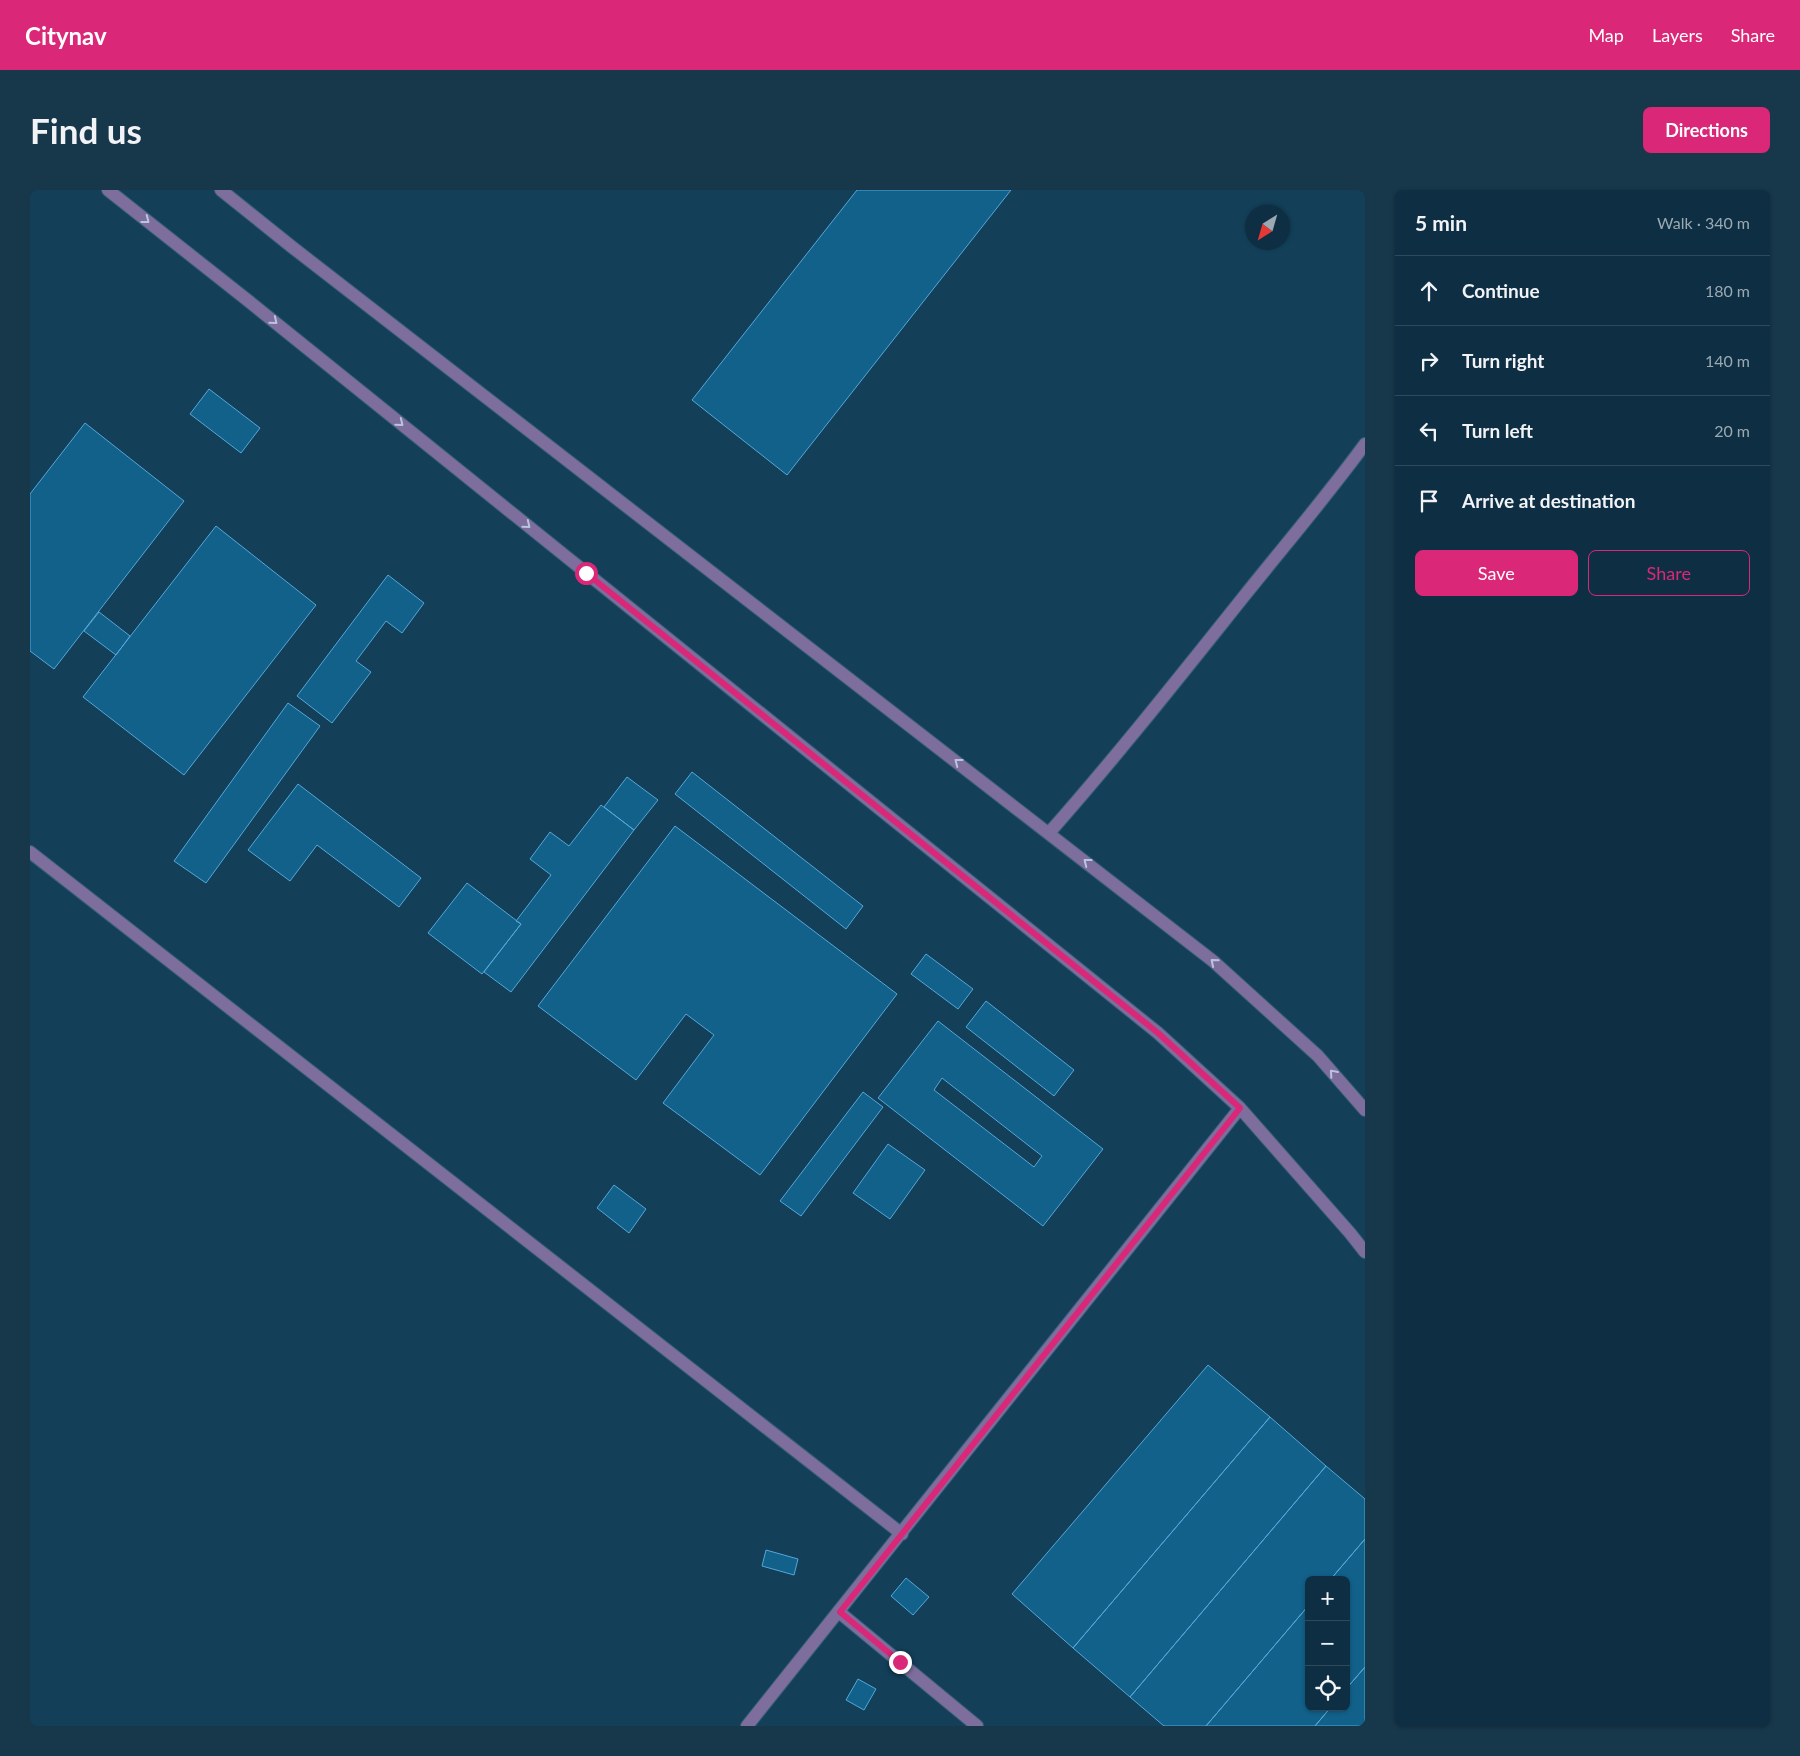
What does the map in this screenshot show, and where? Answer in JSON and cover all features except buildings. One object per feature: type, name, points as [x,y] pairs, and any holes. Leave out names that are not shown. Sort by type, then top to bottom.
[{"type":"street","points":[[108,190],[1158,1033],[1240,1108],[1350,1232],[1365,1252]]},
{"type":"street","points":[[222,190],[292,247],[1213,961],[1318,1056],[1365,1110]]},
{"type":"street","points":[[1049,833],[1082,796],[1206,644],[1309,517],[1365,444]]},
{"type":"street","points":[[30,852],[902,1534]]},
{"type":"street","points":[[747,1726],[840,1612],[1240,1108]]},
{"type":"street","points":[[840,1612],[976,1726]]},
{"type":"route","points":[[586,573],[1158,1033],[1240,1108],[840,1612],[900,1662]]}]
